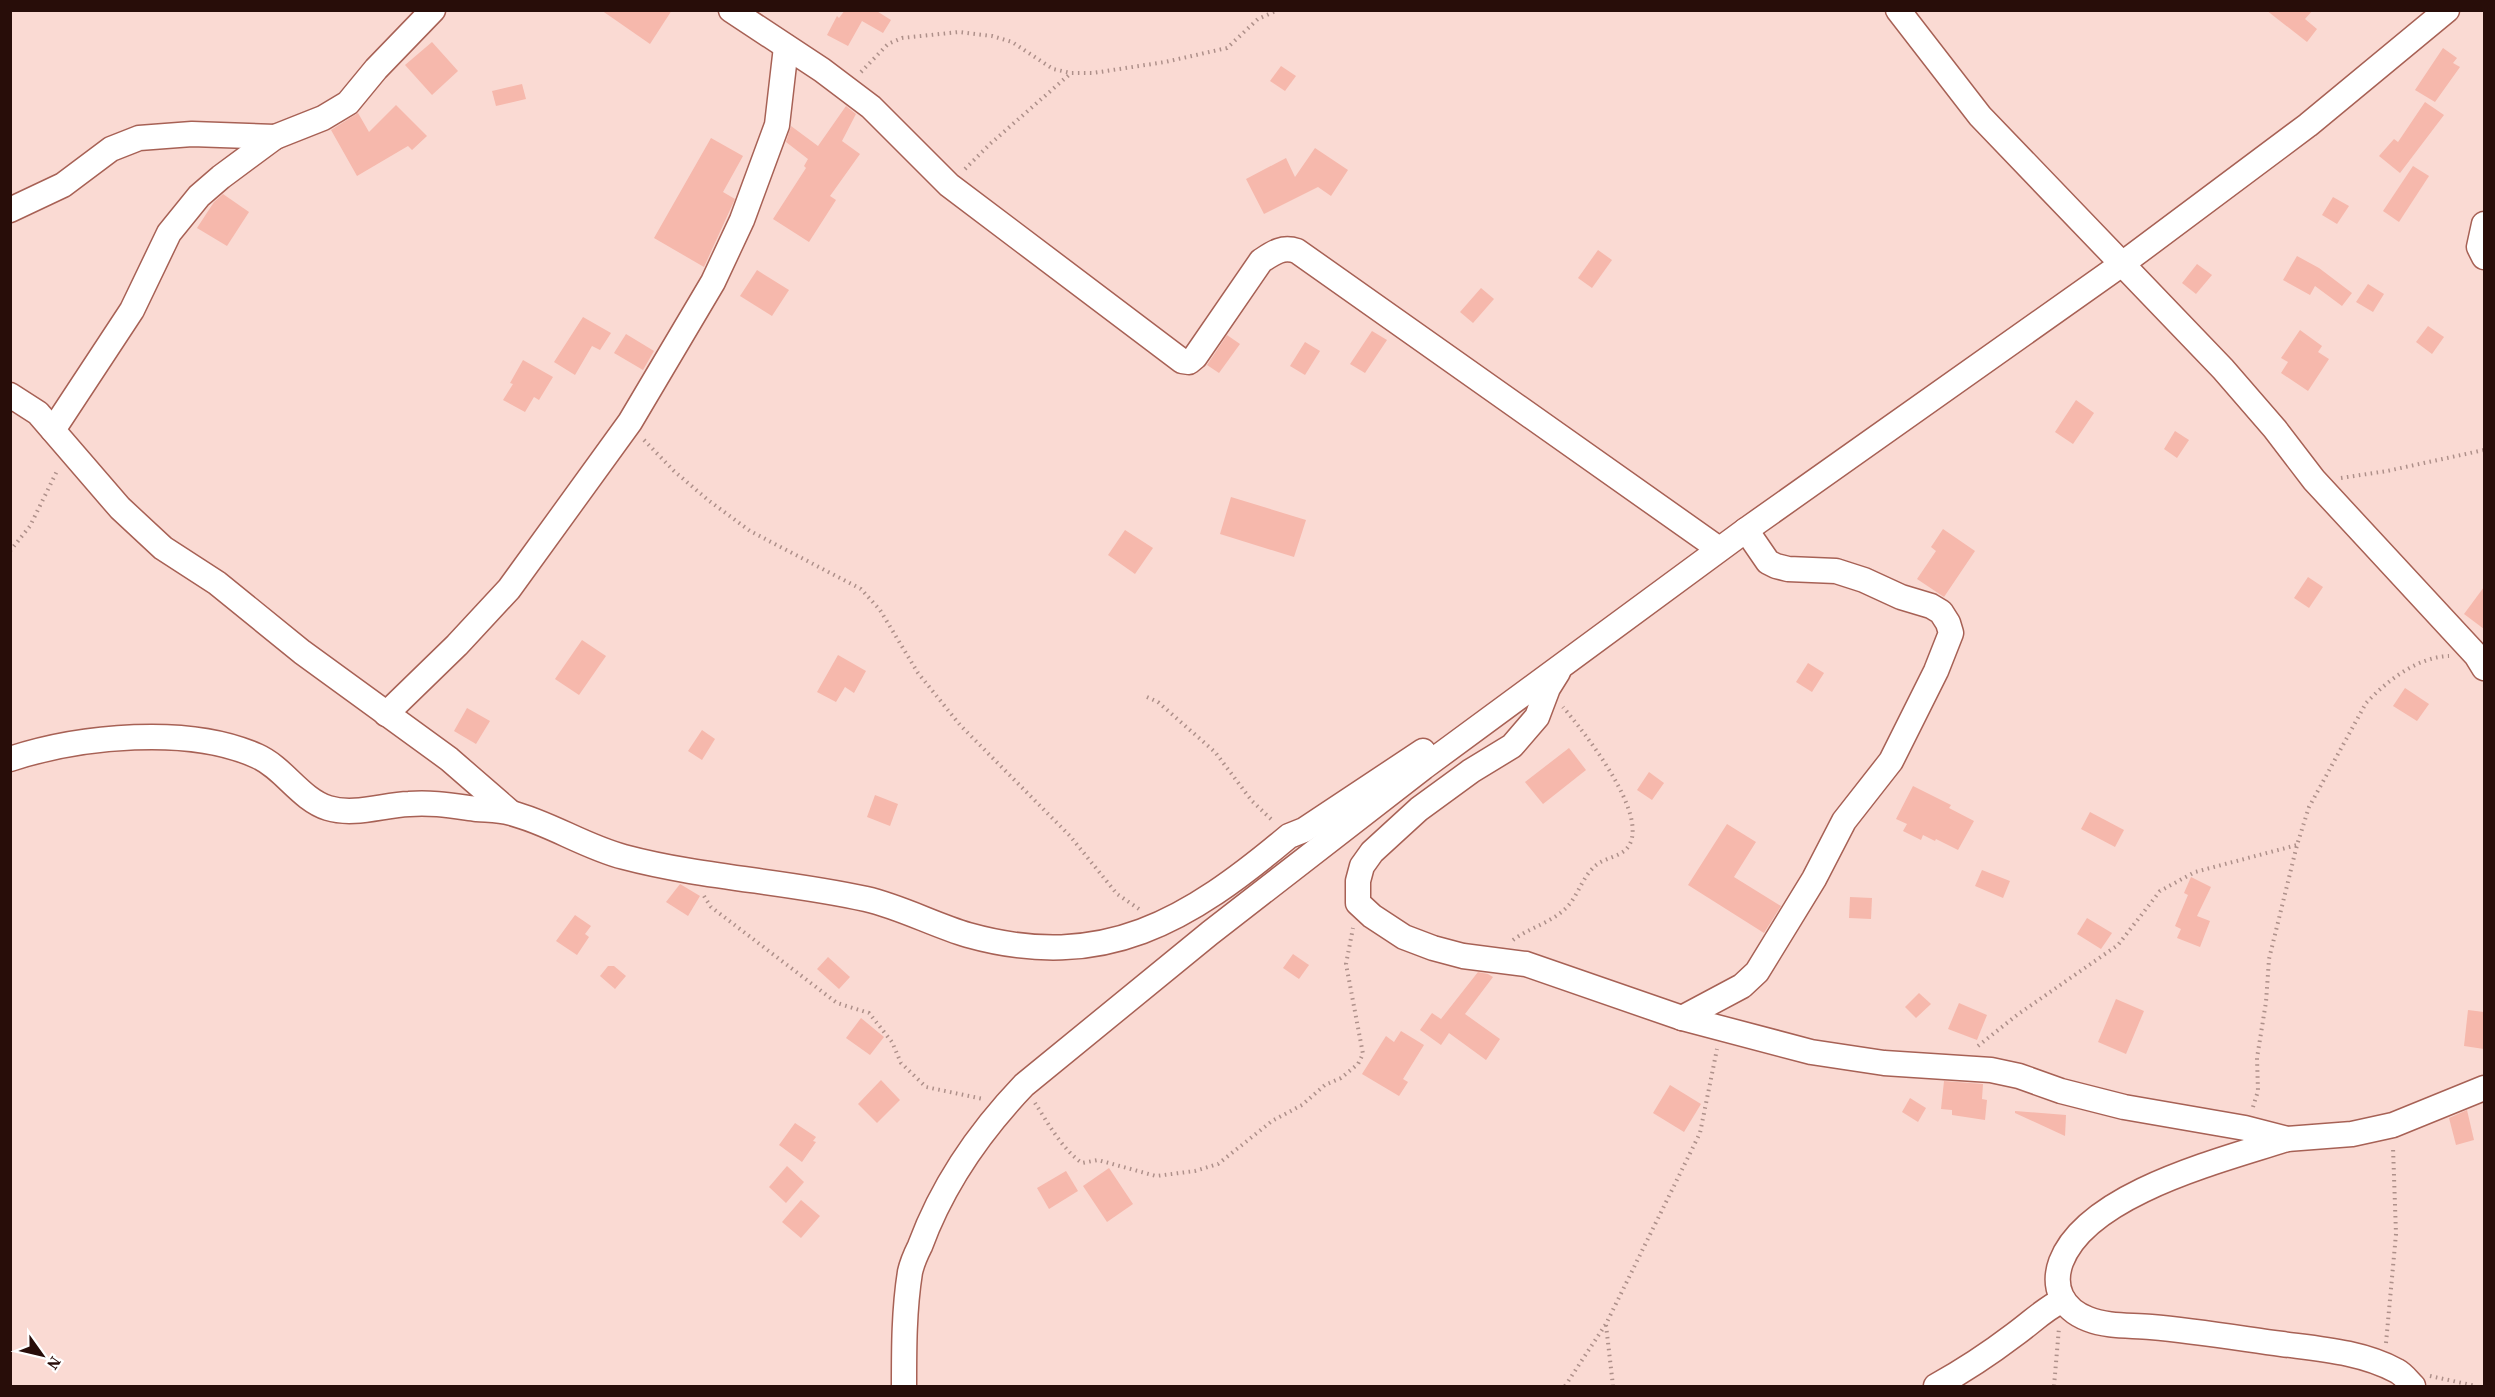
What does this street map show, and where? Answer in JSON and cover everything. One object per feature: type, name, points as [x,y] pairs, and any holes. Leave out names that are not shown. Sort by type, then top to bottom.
[{"type":"street","points":[[59,437],[132,310],[169,233],[182,215],[221,177],[275,138],[323,118],[348,103],[376,69],[433,10]]},
{"type":"street","points":[[731,10],[846,88],[893,127],[949,185],[1186,362],[1195,357],[1261,261],[1274,252],[1285,249],[1297,251],[1719,549]]},
{"type":"street","points":[[1898,10],[1980,116],[2223,369],[2275,429],[2314,480],[2480,662]]},
{"type":"street","points":[[904,1386],[904,1334],[911,1269],[927,1225],[951,1179],[1003,1107],[1024,1085],[1219,926],[1486,722],[1719,549],[2122,264],[2308,125],[2447,10]]},
{"type":"street","points":[[386,714],[457,645],[509,589],[630,422],[713,282],[742,220],[777,125],[786,47]]},
{"type":"street","points":[[10,210],[63,185],[111,149],[139,138],[192,134],[275,138]]},
{"type":"street","points":[[2484,224],[2479,247],[2484,257]]},
{"type":"street","points":[[10,395],[38,413],[120,508],[163,548],[217,583],[302,652],[449,759],[510,812]]},
{"type":"street","points":[[1682,1018],[1742,986],[1757,972],[1814,879],[1844,821],[1891,761],[1932,679],[1951,633],[1941,612],[1864,580],[1836,571],[1788,569],[1768,562],[1746,530]]},
{"type":"street","points":[[1561,667],[1548,688],[1537,717],[1512,746],[1471,771],[1419,809],[1372,852],[1362,866],[1358,881],[1358,903],[1372,916],[1404,937],[1453,954],[1526,964],[1682,1018],[1811,1052],[1884,1063],[1991,1070],[2124,1107],[2245,1128],[2286,1139]]},
{"type":"street","points":[[10,759],[67,745],[108,739],[156,736],[194,740],[239,749],[260,757],[316,803],[329,809],[358,810],[407,804],[436,804],[510,812],[598,849],[623,857],[669,867],[867,899],[969,935],[1065,948],[1113,942],[1167,921],[1212,897],[1289,836],[1304,830],[1408,759],[1443,740],[1486,722]]},
{"type":"street","points":[[2058,1302],[2057,1273],[2062,1258],[2075,1237],[2091,1221],[2175,1175],[2286,1139],[2352,1134],[2393,1125],[2484,1088]]},
{"type":"street","points":[[2058,1302],[2096,1321],[2342,1353],[2398,1374]]},
{"type":"street","points":[[1936,1386],[1976,1362],[2023,1329],[2044,1309],[2058,1302]]},
{"type":"path","points":[[846,88],[888,44],[902,38],[959,32],[992,36],[1012,42],[1053,69],[1071,73],[1093,73],[1165,62],[1227,48],[1258,19],[1278,10]]},
{"type":"path","points":[[949,185],[990,144],[1071,73]]},
{"type":"path","points":[[630,422],[648,446],[674,471],[732,518],[750,531],[861,589],[880,610],[918,673],[960,725],[1070,836],[1118,894],[1144,912],[1167,921]]},
{"type":"path","points":[[10,551],[30,526],[48,492],[59,437]]},
{"type":"path","points":[[2314,480],[2387,471],[2484,450]]},
{"type":"path","points":[[2245,1128],[2258,1091],[2257,1058],[2266,1002],[2269,959],[2297,845],[2309,807],[2356,717],[2378,690],[2402,672],[2427,660],[2444,656],[2480,662]]},
{"type":"path","points":[[1486,960],[1516,937],[1563,911],[1572,901],[1591,869],[1599,862],[1621,854],[1633,835],[1627,802],[1605,760],[1548,688]]},
{"type":"path","points":[[1147,697],[1158,702],[1215,752],[1252,801],[1289,836]]},
{"type":"path","points":[[1954,1066],[2017,1015],[2118,945],[2160,891],[2194,872],[2297,845]]},
{"type":"path","points":[[701,890],[711,907],[837,1003],[869,1013],[892,1042],[901,1063],[926,1087],[975,1096],[1003,1107]]},
{"type":"path","points":[[1024,1085],[1050,1127],[1075,1158],[1082,1163],[1098,1160],[1156,1176],[1195,1171],[1218,1164],[1272,1121],[1302,1105],[1326,1084],[1341,1078],[1358,1064],[1363,1054],[1347,964],[1358,903]]},
{"type":"path","points":[[1565,1386],[1606,1324],[1700,1132],[1711,1085],[1720,1027]]},
{"type":"path","points":[[2393,1125],[2398,1374],[2442,1377],[2476,1386]]},
{"type":"path","points":[[2054,1386],[2058,1302]]},
{"type":"path","points":[[1606,1324],[1613,1386]]},
{"type":"building","points":[[601,10],[672,10],[650,44]]},
{"type":"building","points":[[845,10],[875,10],[891,20],[883,33],[862,21],[848,46],[827,35],[837,16],[839,18]]},
{"type":"building","points":[[2266,10],[2313,10],[2305,19],[2317,29],[2307,42]]},
{"type":"building","points":[[432,42],[458,71],[432,95],[405,65]]},
{"type":"building","points":[[2443,48],[2457,58],[2453,63],[2460,67],[2435,102],[2415,90]]},
{"type":"building","points":[[1281,66],[1296,76],[1285,91],[1270,81]]},
{"type":"building","points":[[522,84],[526,99],[496,106],[492,91]]},
{"type":"building","points":[[2425,102],[2444,115],[2400,173],[2379,156],[2394,139],[2398,142]]},
{"type":"building","points":[[396,105],[427,136],[412,150],[408,146],[357,176],[331,130],[358,113],[369,132]]},
{"type":"building","points":[[846,106],[856,114],[842,141],[860,154],[830,196],[836,200],[809,242],[773,219],[806,168],[804,166],[808,159],[786,142],[791,126],[818,146]]},
{"type":"building","points":[[711,138],[743,156],[723,192],[735,199],[704,267],[654,238]]},
{"type":"building","points":[[1315,148],[1348,170],[1331,196],[1318,187],[1264,214],[1246,179],[1286,158],[1295,177]]},
{"type":"building","points":[[2413,166],[2429,176],[2399,222],[2383,211]]},
{"type":"building","points":[[223,194],[249,212],[227,246],[197,228],[214,202]]},
{"type":"building","points":[[2333,197],[2349,206],[2337,224],[2322,215]]},
{"type":"building","points":[[1598,250],[1612,260],[1592,288],[1578,278]]},
{"type":"building","points":[[2297,256],[2319,268],[2352,293],[2342,306],[2315,286],[2310,295],[2283,280]]},
{"type":"building","points":[[2197,264],[2212,275],[2196,294],[2182,283]]},
{"type":"building","points":[[757,270],[789,290],[772,316],[740,296]]},
{"type":"building","points":[[2368,284],[2384,294],[2373,312],[2356,302]]},
{"type":"building","points":[[1481,288],[1494,299],[1473,323],[1460,312]]},
{"type":"building","points":[[583,317],[611,333],[600,350],[592,346],[575,375],[554,362]]},
{"type":"building","points":[[2428,326],[2444,337],[2432,354],[2416,342]]},
{"type":"building","points":[[2300,330],[2322,346],[2318,352],[2329,359],[2308,391],[2281,373],[2288,362],[2281,358]]},
{"type":"building","points":[[1372,331],[1387,340],[1365,373],[1350,364]]},
{"type":"building","points":[[626,334],[654,351],[643,370],[614,353]]},
{"type":"building","points":[[1227,335],[1240,344],[1219,373],[1207,365]]},
{"type":"building","points":[[1305,342],[1320,351],[1305,375],[1290,366]]},
{"type":"building","points":[[523,360],[553,377],[539,400],[534,397],[525,412],[503,400]]},
{"type":"building","points":[[2076,400],[2094,413],[2073,444],[2055,432]]},
{"type":"building","points":[[2175,431],[2189,440],[2177,458],[2164,449]]},
{"type":"building","points":[[1231,497],[1306,520],[1294,557],[1220,534]]},
{"type":"building","points":[[1943,529],[1975,551],[1944,597],[1917,579],[1936,551],[1931,547]]},
{"type":"building","points":[[1125,530],[1153,548],[1135,574],[1108,555]]},
{"type":"building","points":[[2308,577],[2323,587],[2309,608],[2294,598]]},
{"type":"building","points":[[2484,587],[2484,629],[2464,614]]},
{"type":"building","points":[[582,640],[606,656],[579,695],[555,679]]},
{"type":"building","points":[[838,655],[866,671],[854,693],[845,687],[836,702],[817,692]]},
{"type":"building","points":[[1808,663],[1824,673],[1812,692],[1796,682]]},
{"type":"building","points":[[2405,688],[2429,704],[2417,721],[2393,706]]},
{"type":"building","points":[[467,708],[490,721],[476,744],[454,731]]},
{"type":"building","points":[[702,730],[715,739],[702,760],[688,751]]},
{"type":"building","points":[[1569,748],[1586,770],[1543,804],[1525,782]]},
{"type":"building","points":[[1649,772],[1664,783],[1652,800],[1637,790]]},
{"type":"building","points":[[1913,786],[1951,805],[1949,808],[1974,821],[1958,850],[1936,839],[1935,841],[1923,835],[1921,840],[1903,831],[1907,824],[1896,819]]},
{"type":"building","points":[[875,795],[898,804],[890,826],[867,817]]},
{"type":"building","points":[[2090,812],[2124,830],[2115,847],[2081,829]]},
{"type":"building","points":[[1727,824],[1756,842],[1734,877],[1781,906],[1764,933],[1688,885]]},
{"type":"building","points":[[1982,870],[2010,881],[2003,898],[1975,886]]},
{"type":"building","points":[[2191,877],[2211,887],[2197,916],[2210,921],[2200,947],[2177,938],[2181,929],[2175,926],[2188,895],[2184,893]]},
{"type":"building","points":[[680,884],[700,896],[688,916],[666,902]]},
{"type":"building","points":[[1850,897],[1872,898],[1871,919],[1849,918]]},
{"type":"building","points":[[575,915],[591,926],[585,934],[589,937],[577,955],[556,941]]},
{"type":"building","points":[[2087,918],[2112,933],[2101,949],[2077,934]]},
{"type":"building","points":[[1293,954],[1309,965],[1299,979],[1283,968]]},
{"type":"building","points":[[828,957],[850,977],[839,989],[817,969]]},
{"type":"building","points":[[608,966],[614,966],[626,976],[615,989],[600,976]]},
{"type":"building","points":[[1478,972],[1493,977],[1465,1014],[1500,1039],[1486,1060],[1449,1033],[1441,1045],[1420,1030],[1432,1013],[1441,1019]]},
{"type":"building","points":[[1919,993],[1931,1004],[1916,1018],[1905,1007]]},
{"type":"building","points":[[2116,999],[2144,1011],[2126,1054],[2098,1042]]},
{"type":"building","points":[[1959,1003],[1987,1015],[1977,1040],[1948,1029]]},
{"type":"building","points":[[2468,1010],[2484,1012],[2484,1049],[2464,1046]]},
{"type":"building","points":[[861,1018],[884,1037],[870,1055],[846,1038]]},
{"type":"building","points":[[1401,1031],[1424,1045],[1403,1079],[1408,1082],[1399,1096],[1362,1074],[1386,1036],[1394,1042]]},
{"type":"building","points":[[881,1080],[900,1100],[877,1123],[858,1104]]},
{"type":"building","points":[[1944,1081],[1983,1084],[1982,1099],[1987,1100],[1985,1120],[1952,1115],[1952,1110],[1941,1109]]},
{"type":"building","points":[[1670,1085],[1701,1104],[1684,1132],[1653,1113]]},
{"type":"building","points":[[1910,1098],[1926,1108],[1918,1122],[1902,1112]]},
{"type":"building","points":[[2467,1110],[2474,1140],[2456,1145],[2449,1118]]},
{"type":"building","points":[[2015,1111],[2066,1115],[2065,1136],[2015,1113]]},
{"type":"building","points":[[795,1123],[816,1137],[813,1141],[816,1142],[802,1162],[779,1145]]},
{"type":"building","points":[[787,1166],[804,1182],[786,1203],[769,1187]]},
{"type":"building","points":[[1109,1168],[1133,1204],[1107,1222],[1083,1186]]},
{"type":"building","points":[[1066,1171],[1078,1191],[1049,1209],[1037,1188]]},
{"type":"building","points":[[801,1200],[820,1216],[801,1238],[782,1222]]}]
